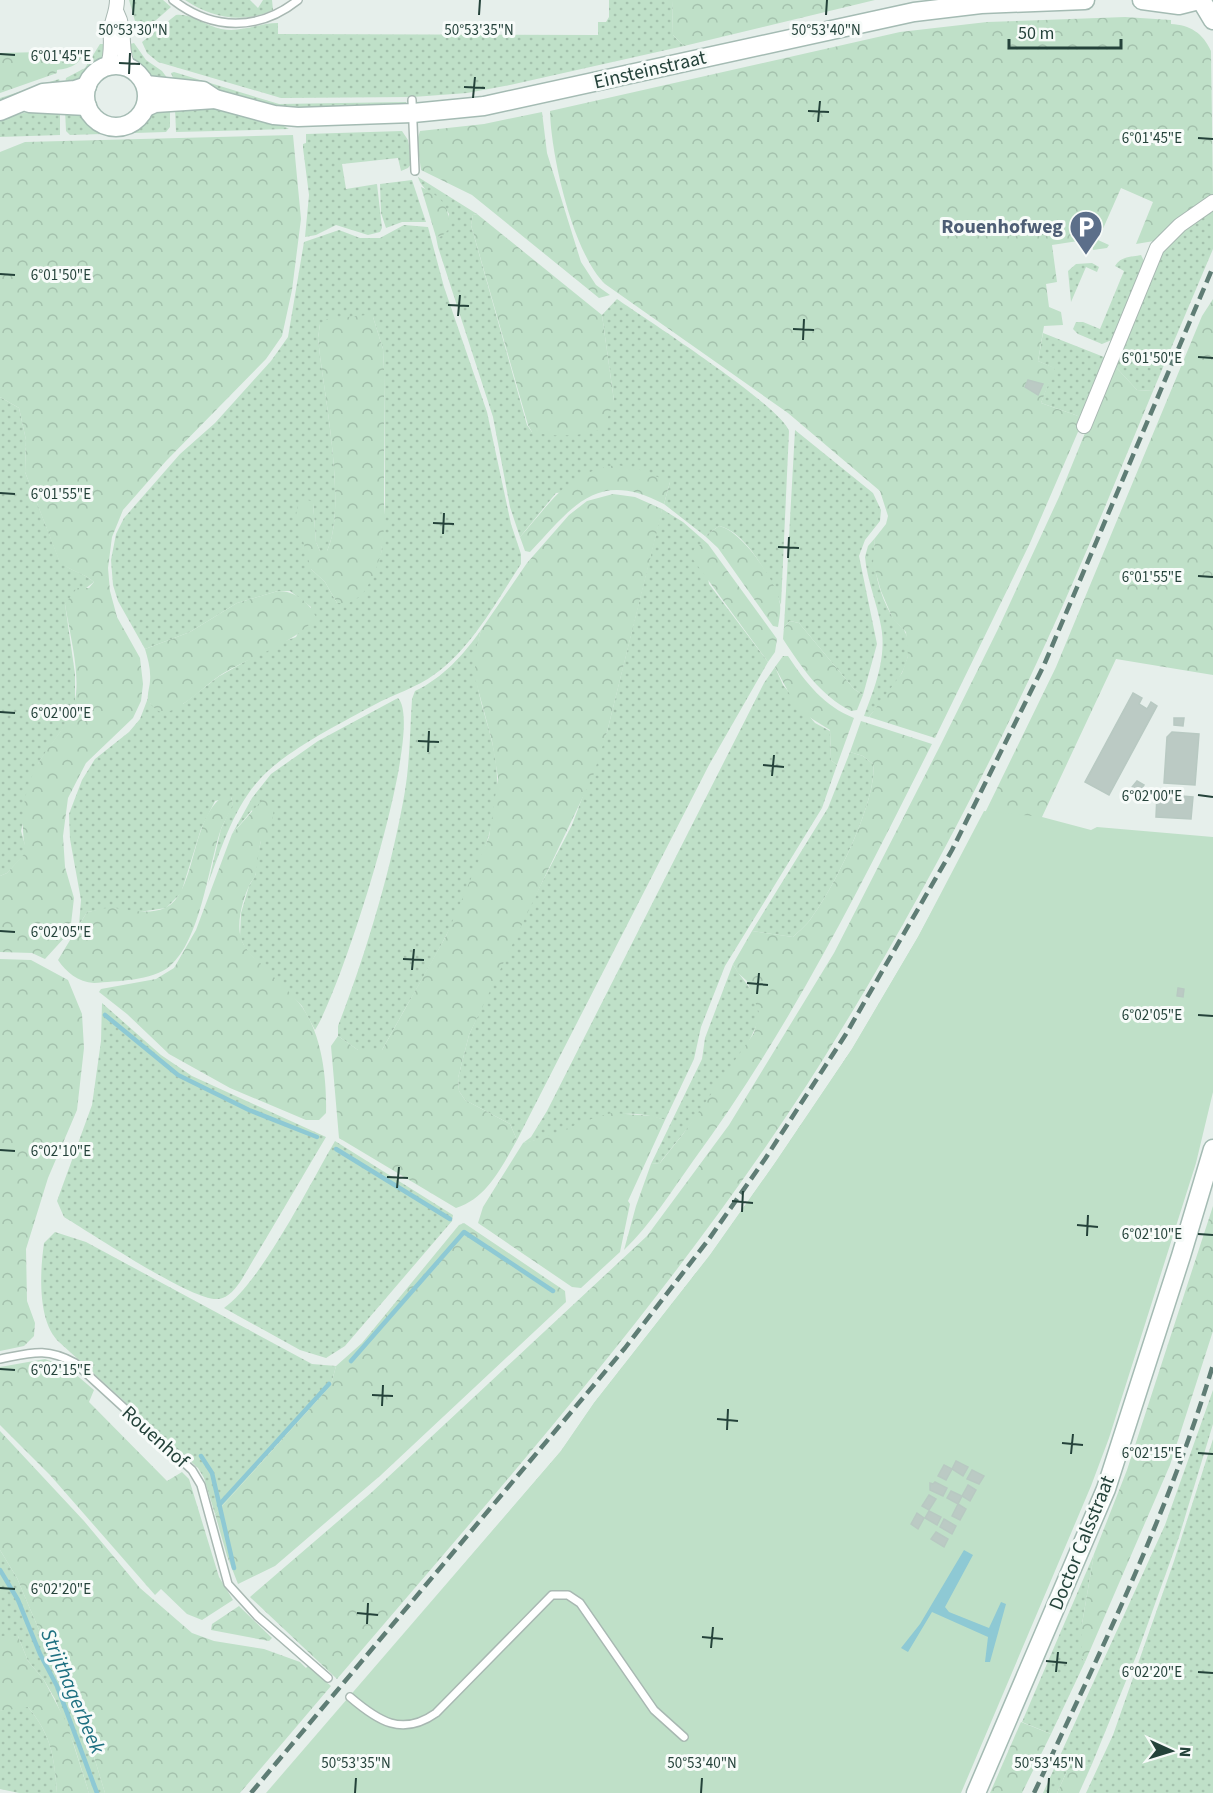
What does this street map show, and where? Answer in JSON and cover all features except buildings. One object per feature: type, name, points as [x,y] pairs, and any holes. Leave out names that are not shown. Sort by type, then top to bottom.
[{"type":"street","name":"Einsteinstraat","points":[[146,85],[203,91],[215,99],[274,115],[298,117],[412,106],[484,106],[914,12],[981,4],[1085,0]]},
{"type":"street","points":[[1142,0],[1179,5],[1200,0],[1213,20]]},
{"type":"street","points":[[117,7],[124,26],[124,57],[129,67],[139,74],[146,85],[148,96],[146,107],[137,120],[116,128],[101,124],[87,106],[87,86],[95,74],[107,66],[111,56],[111,25],[117,7]]},
{"type":"street","points":[[107,66],[129,67]]},
{"type":"street","points":[[0,111],[43,93],[75,90],[87,86]]},
{"type":"street","name":"Einsteinstraat","points":[[146,107],[155,103],[215,99]]},
{"type":"street","points":[[24,102],[87,106]]},
{"type":"street","points":[[1084,426],[1157,248],[1180,225],[1213,202]]},
{"type":"street","name":"Doctor Calsstraat","points":[[976,1793],[1106,1489],[1182,1256],[1213,1149]]},
{"type":"lane","points":[[173,0],[202,17],[220,23],[236,24],[270,18],[298,0]]},
{"type":"lane","points":[[412,106],[415,171]]},
{"type":"lane","name":"Rouenhof","points":[[0,1359],[44,1351],[60,1354],[75,1363],[192,1470],[201,1485],[228,1584],[292,1648],[328,1678]]},
{"type":"lane","points":[[350,1697],[384,1721],[401,1726],[422,1724],[436,1713],[552,1595],[568,1595],[580,1602],[654,1710],[684,1737]]},
{"type":"green space","points":[[129,0],[163,0],[171,7],[139,35]]},
{"type":"green space","points":[[185,0],[250,0],[258,8],[263,0],[272,0],[273,10],[250,17],[228,17],[206,11]]},
{"type":"green space","points":[[609,0],[672,0],[673,35],[684,46],[467,93],[413,97],[281,98],[158,62],[147,53],[142,42],[176,15],[229,30],[278,23],[278,34],[598,35],[598,22],[606,22],[609,17]]},
{"type":"green space","points":[[672,0],[875,0],[684,46],[673,35]]},
{"type":"green space","points":[[1125,17],[1171,20],[1171,24],[1195,31],[1204,39],[1211,51],[1213,198],[1176,222],[1154,241],[1136,244],[1153,202],[1121,188],[1098,240],[1109,245],[1107,248],[1093,250],[1091,239],[1052,245],[1057,282],[1046,284],[1049,307],[1061,312],[1063,325],[1044,326],[1038,361],[1055,368],[1041,403],[1084,418],[1030,543],[935,738],[869,717],[902,673],[908,656],[906,632],[893,619],[881,591],[873,563],[875,538],[886,524],[888,516],[880,491],[788,413],[605,284],[593,270],[583,250],[566,203],[559,177],[550,111],[900,32],[987,22]]},
{"type":"green space","points":[[134,43],[146,60],[162,71],[168,79],[147,75],[134,60],[130,44]]},
{"type":"green space","points":[[100,44],[105,44],[104,52],[97,65],[86,75],[65,84],[66,78],[85,68]]},
{"type":"green space","points":[[84,51],[80,60],[74,65],[0,93],[0,53]]},
{"type":"green space","points":[[171,73],[279,104],[406,102],[406,105],[329,109],[282,106],[175,83]]},
{"type":"green space","points":[[59,79],[60,82],[0,101],[0,98]]},
{"type":"green space","points":[[202,106],[280,124],[289,129],[176,132],[175,108]]},
{"type":"green space","points":[[170,108],[170,127],[166,132],[70,135],[66,131],[65,110],[84,114],[105,129],[117,133],[134,128],[164,109]]},
{"type":"green space","points":[[33,110],[60,110],[60,135],[0,137],[0,120]]},
{"type":"green space","points":[[542,112],[547,153],[581,262],[596,285],[610,295],[599,298],[472,195],[421,170],[417,141],[420,131],[484,124]]},
{"type":"green space","points":[[402,131],[408,140],[412,163],[408,168],[401,171],[398,158],[342,164],[346,189],[377,184],[382,228],[380,232],[368,235],[336,225],[316,235],[305,237],[309,195],[303,148],[303,144],[306,143],[306,134]]},
{"type":"green space","points":[[293,135],[301,219],[292,290],[282,336],[266,359],[166,461],[123,510],[112,537],[108,568],[110,591],[117,617],[140,658],[143,684],[141,701],[133,718],[86,763],[68,798],[63,836],[65,867],[74,898],[71,924],[66,936],[45,959],[32,953],[0,952],[0,876],[7,873],[26,852],[23,817],[26,792],[41,759],[68,719],[74,704],[76,668],[65,604],[77,588],[89,588],[94,582],[60,563],[25,472],[26,440],[19,408],[0,397],[0,152],[25,142]]},
{"type":"green space","points":[[418,177],[477,214],[473,215],[471,225],[527,425],[532,432],[614,401],[602,315],[617,299],[739,384],[781,419],[789,431],[781,605],[765,570],[739,537],[719,526],[705,536],[664,504],[670,482],[556,493],[520,537],[510,507],[493,417],[438,247],[436,237],[442,236],[449,214],[446,208],[423,187]]},
{"type":"green space","points":[[412,180],[426,222],[402,222],[386,228],[381,213],[380,184]]},
{"type":"green space","points":[[421,187],[439,199],[446,208],[449,229],[442,236],[436,237]]},
{"type":"green space","points":[[1213,210],[1213,249],[1153,391],[1137,390],[1113,364],[1155,261],[1168,240]]},
{"type":"green space","points":[[477,214],[602,315],[614,401],[604,428],[568,435],[532,432],[528,425],[471,225],[473,215]]},
{"type":"green space","points":[[404,225],[428,227],[444,287],[487,412],[511,524],[521,554],[521,564],[472,637],[461,651],[435,674],[314,738],[284,758],[260,779],[236,815],[208,884],[221,829],[233,803],[231,797],[215,801],[201,829],[181,893],[166,908],[132,913],[114,908],[87,912],[79,925],[81,900],[70,839],[69,814],[82,780],[95,759],[129,732],[140,719],[148,698],[151,704],[183,704],[218,677],[274,645],[296,637],[311,607],[290,591],[278,591],[237,603],[190,632],[145,649],[118,601],[113,585],[111,560],[116,534],[124,518],[180,454],[215,423],[271,361],[288,337],[304,242],[339,230],[360,238],[380,238]],"holes":[[[373,317],[383,349],[385,502],[381,554],[337,603],[325,582],[311,569],[313,503],[316,542],[320,551],[327,551],[333,531],[335,506],[332,448],[318,338],[320,324]]]},
{"type":"green space","points":[[1141,255],[1145,263],[1114,339],[1102,344],[1078,334],[1073,329],[1076,322],[1083,322],[1100,329],[1124,271],[1115,266],[1123,259]]},
{"type":"green space","points":[[1092,263],[1099,267],[1097,272],[1086,267],[1071,302],[1068,271],[1076,264]]},
{"type":"green space","points":[[1213,299],[1213,675],[1116,659],[1042,817],[990,915],[939,1020],[447,1584],[561,1451],[594,1403],[710,1255],[852,1049],[918,937],[982,819],[1056,667],[1202,316]]},
{"type":"green space","points":[[367,315],[373,317],[383,349],[384,528],[381,554],[373,577],[362,595],[349,603],[337,603],[325,582],[311,569],[296,516],[298,503],[303,498],[313,502],[316,542],[320,551],[327,551],[333,531],[335,478],[318,338],[320,324],[327,319]]},
{"type":"green space","points":[[1043,333],[1104,357],[1106,361],[1084,418],[1041,403],[1054,368],[1038,361]]},
{"type":"green space","points":[[1113,364],[1137,390],[1153,391],[1072,584],[994,753],[912,909],[853,1011],[769,1142],[653,1301],[528,1455],[337,1679],[250,1597],[372,1492],[647,1236],[729,1125],[834,953],[940,746],[998,629],[1059,497]]},
{"type":"green space","points":[[0,397],[19,408],[26,440],[25,472],[60,562],[94,582],[65,604],[75,674],[75,702],[68,721],[39,762],[21,831],[27,852],[7,873],[0,876]]},
{"type":"green space","points":[[795,430],[873,493],[881,510],[880,521],[865,540],[859,556],[877,644],[863,695],[854,689],[799,623],[790,621],[784,627]]},
{"type":"green space","points":[[617,465],[638,469],[670,482],[664,504],[640,494],[620,490],[603,492],[573,508],[530,552],[525,551],[520,537],[561,491],[585,474]]},
{"type":"green space","points":[[613,494],[635,497],[662,509],[661,515],[607,732],[593,776],[469,1035],[458,1078],[459,1091],[465,1100],[510,1124],[517,1140],[499,1171],[485,1189],[467,1203],[456,1208],[339,1138],[331,1046],[338,1036],[358,1050],[382,1050],[446,936],[489,837],[498,778],[492,741],[475,678],[475,652],[481,630],[527,563],[569,515],[587,501]]},
{"type":"green space","points":[[662,509],[683,522],[708,544],[702,544],[709,584],[768,662],[709,765],[517,1140],[510,1124],[465,1100],[459,1091],[458,1078],[469,1035],[516,932],[572,825],[607,732]]},
{"type":"green space","points":[[719,526],[728,530],[747,546],[765,570],[780,604],[778,627],[773,626],[718,548],[705,536]]},
{"type":"green space","points":[[875,538],[874,559],[880,589],[893,618],[905,632],[908,655],[899,678],[869,717],[864,716],[876,683],[882,649],[881,626],[865,557],[868,546]]},
{"type":"green space","points":[[702,544],[708,544],[777,639],[775,652],[768,662],[692,558],[694,549]]},
{"type":"green space","points":[[278,591],[301,598],[310,607],[316,617],[308,626],[285,642],[230,669],[174,709],[161,712],[153,707],[148,699],[150,673],[145,649],[190,632],[237,603]]},
{"type":"green space","points":[[790,621],[799,623],[854,689],[863,695],[857,710],[851,711],[840,705],[821,689],[805,670],[783,639],[784,627]]},
{"type":"green space","points":[[481,630],[476,671],[495,757],[497,777],[495,809],[486,844],[456,917],[382,1050],[358,1050],[338,1036],[338,1026],[368,940],[400,820],[407,779],[412,699],[415,691],[452,665]]},
{"type":"green space","points":[[783,656],[788,656],[809,684],[825,700],[854,718],[837,765],[831,760],[830,730],[798,710],[775,667]]},
{"type":"green space","points":[[775,667],[783,685],[815,723],[830,731],[831,760],[837,765],[822,808],[725,966],[701,1027],[694,1059],[665,1120],[644,1115],[608,1116],[523,1143],[531,1137],[547,1111],[764,683]]},
{"type":"green space","points":[[398,698],[404,719],[401,757],[391,806],[377,861],[343,967],[315,1030],[302,1006],[246,950],[240,937],[241,913],[249,886],[256,874],[256,860],[261,841],[252,810],[232,834],[252,798],[271,774],[318,741]]},
{"type":"green space","points":[[861,721],[932,744],[822,957],[761,1061],[728,1112],[660,1207],[624,1250],[651,1164],[660,1163],[683,1134],[754,1033],[759,1012],[747,981],[738,973],[733,964],[752,931],[793,937],[810,920],[832,886],[853,843],[869,799],[873,779],[873,764],[863,756],[850,752]]},
{"type":"green space","points":[[850,752],[863,756],[873,764],[873,779],[862,820],[832,886],[810,920],[793,937],[752,931],[828,808]]},
{"type":"green space","points":[[224,796],[231,797],[233,803],[220,832],[196,922],[189,939],[170,966],[154,975],[123,981],[94,983],[83,981],[65,969],[58,960],[87,912],[111,908],[152,911],[165,908],[175,900],[189,872],[205,820],[213,806]]},
{"type":"green space","points":[[263,799],[275,803],[269,837],[261,841],[256,874],[243,903],[240,932],[249,952],[290,993],[309,1018],[319,1044],[325,1086],[326,1113],[319,1120],[306,1120],[230,1088],[169,1054],[127,1014],[99,992],[101,989],[156,979],[174,968],[196,930],[232,834]]},
{"type":"green space","points":[[984,811],[1042,817],[1091,830],[1097,827],[1213,837],[1213,1092],[1196,1163],[1109,1438],[1091,1486],[961,1793],[266,1793],[561,1451],[594,1403],[710,1255],[852,1049],[918,937]]},
{"type":"green space","points":[[0,959],[31,960],[68,980],[82,1014],[84,1048],[77,1110],[48,1178],[26,1249],[27,1301],[35,1323],[34,1336],[24,1346],[0,1351]]},
{"type":"green space","points":[[733,964],[756,998],[759,1012],[756,1026],[734,1066],[718,1089],[660,1163],[651,1164],[702,1059],[705,1038]]},
{"type":"green space","points":[[102,1003],[161,1055],[192,1076],[326,1137],[242,1279],[226,1297],[218,1299],[205,1297],[165,1279],[64,1217],[57,1201],[92,1105],[101,1041]]},
{"type":"green space","points":[[612,1113],[653,1116],[665,1120],[628,1201],[630,1204],[620,1252],[581,1288],[572,1287],[478,1223],[483,1207],[523,1143]]},
{"type":"green space","points":[[335,1141],[453,1215],[452,1221],[345,1346],[326,1358],[300,1350],[224,1308],[238,1295],[269,1255]]},
{"type":"green space","points":[[1213,1206],[1213,1331],[1170,1465],[1085,1662],[1082,1658],[1082,1624],[1094,1554],[1127,1470]]},
{"type":"green space","points":[[464,1223],[565,1291],[566,1302],[381,1475],[275,1566],[238,1584],[215,1514],[331,1385],[336,1366],[362,1343],[459,1225]]},
{"type":"green space","points":[[55,1232],[86,1242],[312,1364],[336,1366],[331,1385],[215,1514],[204,1478],[198,1468],[59,1342],[52,1333],[44,1309],[41,1281],[44,1243]]},
{"type":"green space","points":[[45,1359],[67,1367],[94,1390],[89,1402],[167,1481],[182,1472],[189,1479],[219,1577],[233,1600],[202,1620],[187,1614],[161,1589],[155,1595],[50,1475],[0,1425],[0,1367]]},
{"type":"green space","points":[[1213,1390],[1213,1424],[1179,1537],[1137,1654],[1092,1764],[1067,1771],[1057,1793],[1043,1793],[1165,1525]]},
{"type":"green space","points":[[0,1431],[84,1521],[140,1588],[192,1633],[214,1641],[264,1649],[300,1662],[331,1686],[240,1793],[105,1793],[78,1704],[50,1656],[17,1578],[0,1550]]},
{"type":"green space","points":[[1213,1439],[1213,1793],[1086,1793],[1113,1735],[1174,1561]]},
{"type":"green space","points":[[0,1550],[17,1578],[50,1656],[78,1704],[105,1793],[89,1793],[74,1745],[55,1699],[44,1680],[28,1661],[18,1636],[0,1636]]},
{"type":"green space","points":[[1094,1554],[1082,1624],[1082,1658],[1085,1662],[1051,1734],[1022,1722]]},
{"type":"green space","points":[[239,1606],[272,1638],[269,1641],[211,1630],[212,1624]]},
{"type":"green space","points":[[0,1636],[18,1636],[28,1661],[44,1680],[67,1724],[89,1793],[57,1793],[55,1768],[47,1737],[28,1707],[0,1711]]},
{"type":"green space","points":[[11,1707],[28,1707],[47,1737],[55,1768],[57,1793],[19,1793],[0,1789],[0,1711]]},
{"type":"green space","points":[[1021,1722],[1051,1734],[1022,1793],[990,1793]]},
{"type":"green space","points":[[1092,1764],[1079,1793],[1057,1793],[1067,1771]]},
{"type":"water","points":[[964,1550],[973,1555],[945,1607],[949,1612],[989,1628],[1001,1602],[1006,1604],[990,1662],[985,1662],[988,1637],[932,1612],[908,1652],[901,1648],[920,1624]]},
{"type":"waterway","points":[[105,1015],[178,1075],[249,1110],[317,1137]]},
{"type":"waterway","points":[[336,1149],[450,1219]]},
{"type":"waterway","points":[[351,1361],[464,1232],[553,1291]]},
{"type":"waterway","points":[[219,1505],[329,1384]]},
{"type":"waterway","points":[[201,1456],[212,1473],[234,1568]]},
{"type":"waterway","name":"Strijthagerbeek","points":[[0,1570],[18,1600],[40,1654],[57,1686],[97,1793]]},
{"type":"railway","points":[[251,1793],[625,1348],[709,1239],[765,1159],[846,1034],[952,850],[1044,665],[1213,267]]},
{"type":"railway","points":[[1034,1793],[1108,1635],[1154,1529],[1213,1365]]},
{"type":"place","name":"Rouenhofweg","points":[[1086,256]]}]
